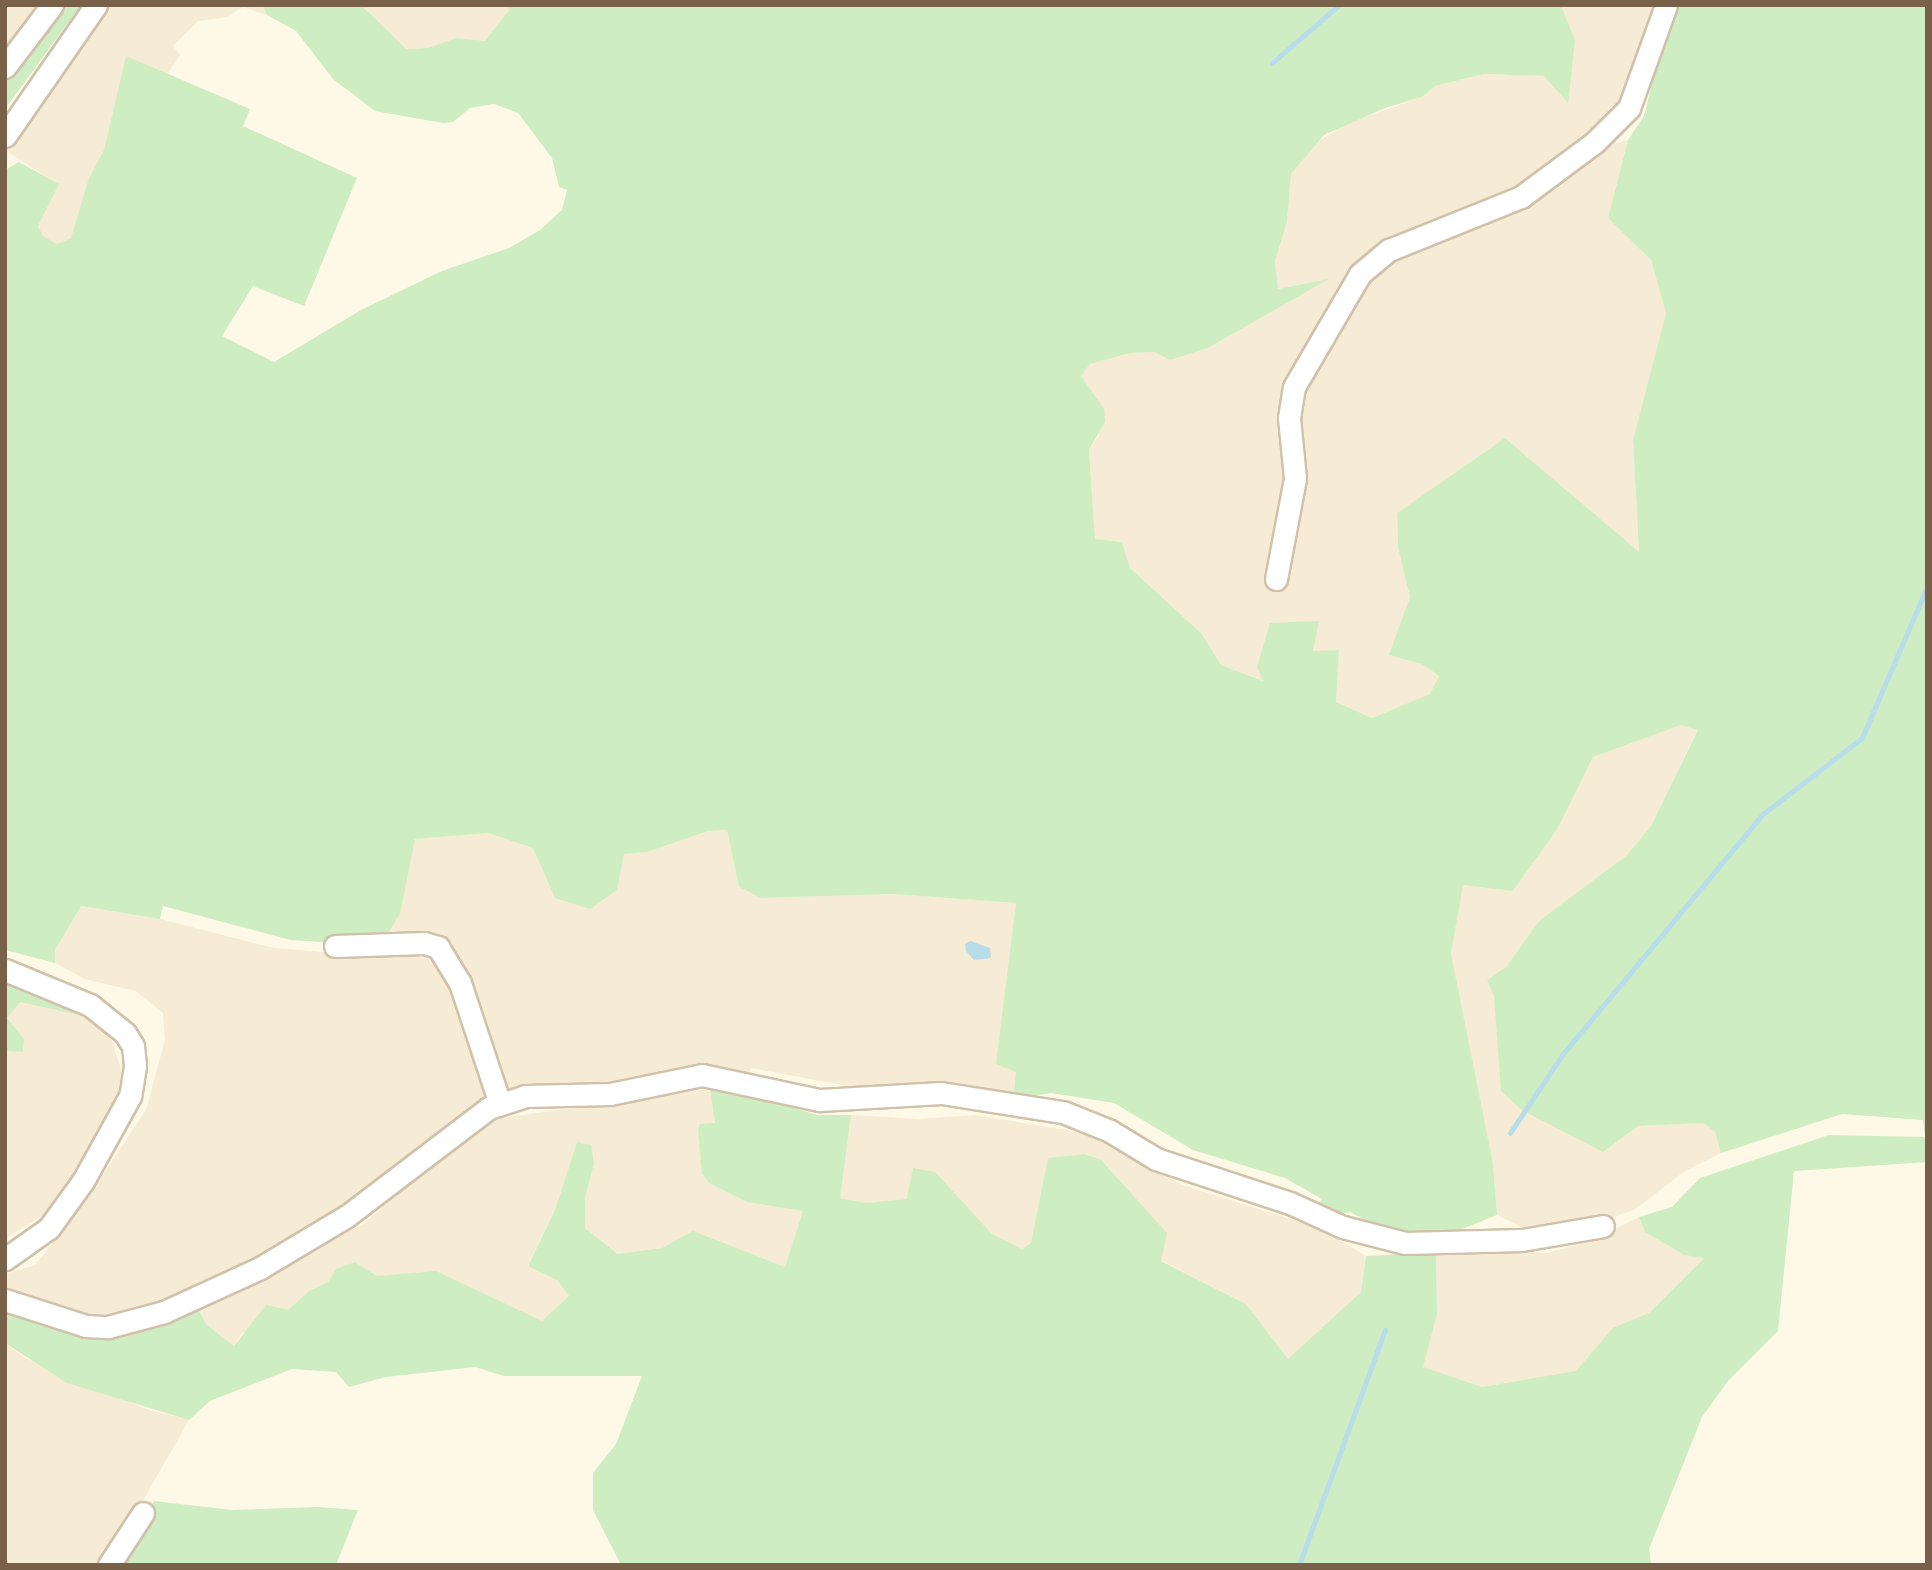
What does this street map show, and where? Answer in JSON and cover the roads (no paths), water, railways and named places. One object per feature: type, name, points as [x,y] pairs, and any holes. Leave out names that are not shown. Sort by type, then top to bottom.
[{"type":"street","points":[[5,67],[52,5]]},
{"type":"street","points":[[5,136],[96,5]]},
{"type":"street","points":[[1276,579],[1294,478],[1289,418],[1294,387],[1360,274],[1389,250],[1521,197],[1595,142],[1629,108],[1639,88],[1647,48],[1666,5]]},
{"type":"street","points":[[335,946],[424,943],[438,947],[460,983],[500,1104]]},
{"type":"street","points":[[5,970],[90,1005],[125,1033],[133,1046],[135,1066],[130,1096],[83,1181],[50,1228],[5,1259]]},
{"type":"street","points":[[5,1300],[86,1326],[108,1327],[164,1312],[260,1268],[347,1216],[464,1125],[500,1104],[525,1096],[610,1094],[702,1075],[820,1100],[941,1093],[1087,1119],[1156,1158],[1290,1203],[1343,1227],[1405,1243],[1522,1240],[1602,1226]]},
{"type":"street","points":[[109,1565],[143,1513]]},
{"type":"water","points":[[970,941],[990,948],[991,958],[974,960],[966,951],[965,944]]},
{"type":"waterway","points":[[1272,63],[1339,5]]},
{"type":"waterway","points":[[1510,1133],[1562,1055],[1763,814],[1862,738],[1927,587]]},
{"type":"waterway","points":[[1299,1565],[1385,1330]]}]
